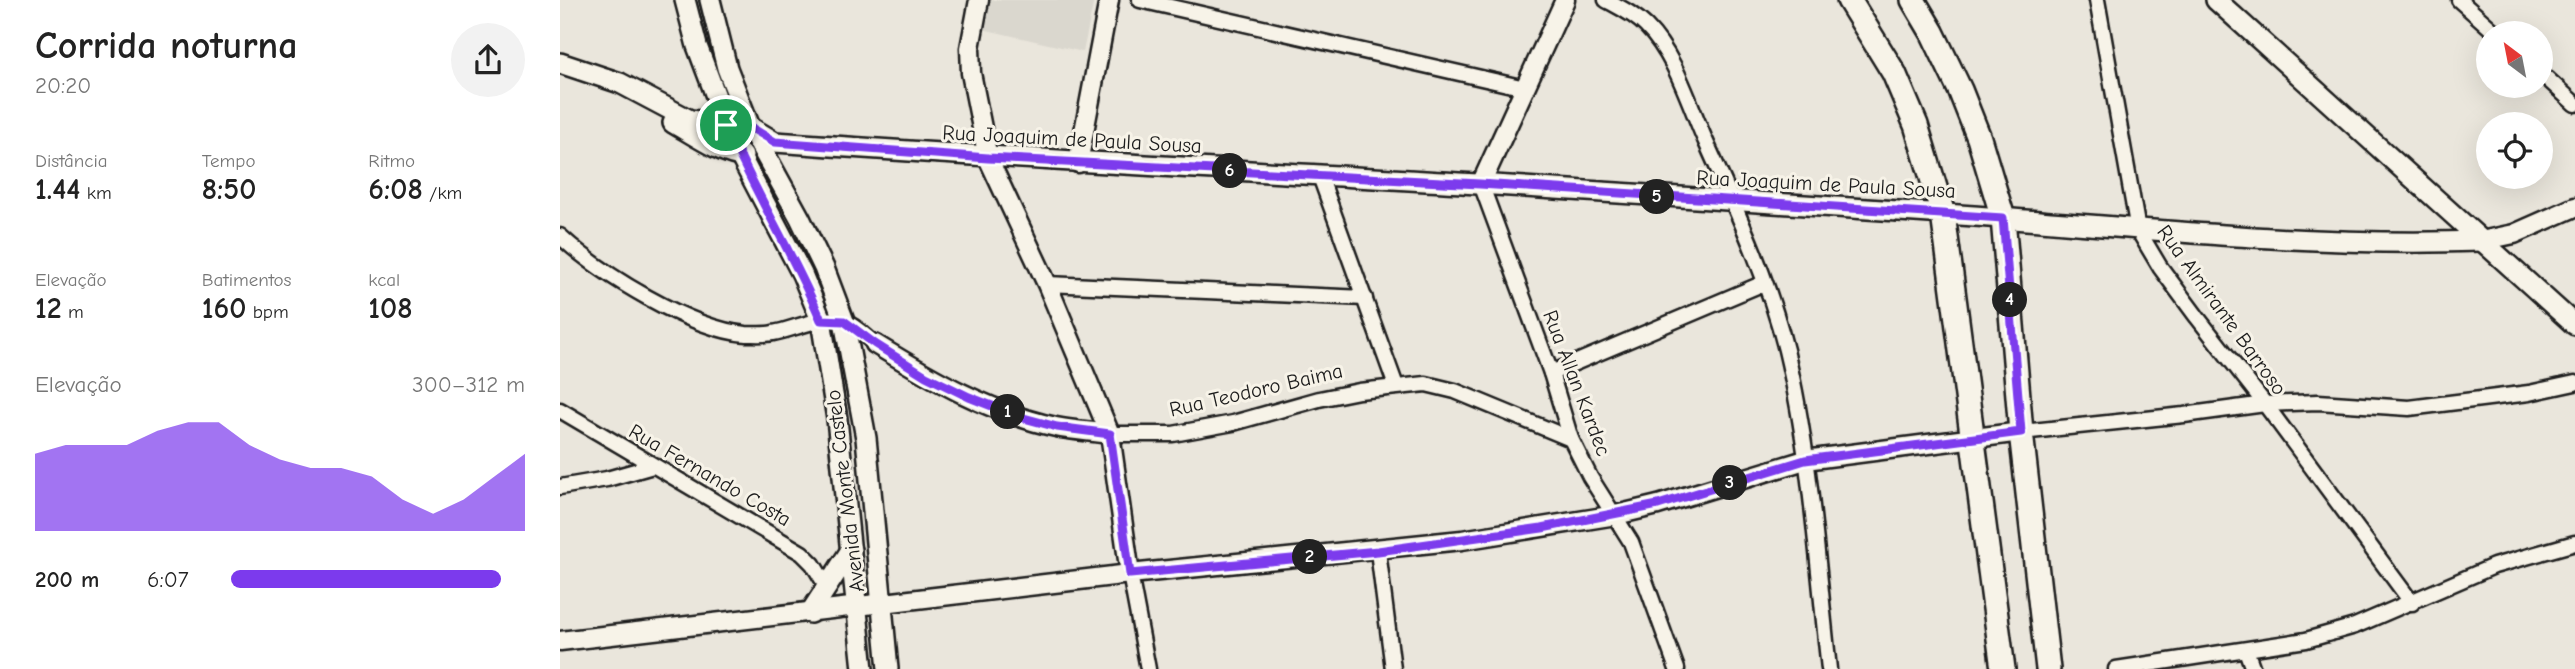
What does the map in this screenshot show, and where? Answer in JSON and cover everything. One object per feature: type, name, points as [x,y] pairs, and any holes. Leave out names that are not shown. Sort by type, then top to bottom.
[{"type":"main road","name":"Avenida Monte Castelo","points":[[685,0],[697,46],[739,157],[802,274],[821,320],[837,419],[863,669]]},
{"type":"main road","name":"Avenida Monte Castelo","points":[[710,0],[727,68],[750,127],[769,147],[824,268],[844,321],[866,438],[888,669]]},
{"type":"main road","points":[[1849,0],[1894,73],[1916,125],[1943,214],[2003,669]]},
{"type":"main road","points":[[1913,0],[1960,90],[1979,138],[2003,218],[2021,432],[2048,669]]},
{"type":"main road","points":[[2221,2],[2575,325]]},
{"type":"main road","points":[[560,63],[620,83],[690,121],[750,127]]},
{"type":"main road","points":[[560,74],[616,92],[739,157]]},
{"type":"main road","name":"Rua Joaquim de Paula Sousa","points":[[739,157],[769,147],[1480,184],[2003,218],[2138,230],[2428,243],[2481,242]]},
{"type":"main road","points":[[2428,243],[2438,230],[2441,219],[2440,204]]},
{"type":"main road","points":[[810,613],[851,550]]},
{"type":"street","points":[[979,0],[970,48],[971,73],[988,158],[1047,284],[1110,434],[1147,669]]},
{"type":"street","points":[[1078,163],[1109,0]]},
{"type":"street","points":[[1140,0],[1525,88]]},
{"type":"street","points":[[1480,184],[1565,0]]},
{"type":"street","points":[[1606,0],[1646,26],[1675,70],[1733,202],[1764,283],[1785,348],[1796,396],[1829,669]]},
{"type":"street","name":"Rua Almirante Barroso","points":[[2097,0],[2138,230],[2175,287],[2412,603]]},
{"type":"street","points":[[2459,0],[2483,21]]},
{"type":"street","points":[[2553,85],[2575,104]]},
{"type":"street","points":[[1320,176],[1396,386]]},
{"type":"street","name":"Rua Allan Kardec","points":[[1480,184],[1551,373],[1571,439],[1590,477],[1631,542],[1677,669]]},
{"type":"street","name":"Rua Joaquim de Paula Sousa","points":[[2481,242],[2514,234],[2575,207]]},
{"type":"street","points":[[560,236],[585,257],[643,294],[691,318],[724,330],[771,334],[821,320],[844,321],[875,344]]},
{"type":"street","points":[[1551,373],[1764,283]]},
{"type":"street","points":[[1047,284],[1365,298]]},
{"type":"street","name":"Rua Teodoro Baima","points":[[875,344],[926,376],[969,397],[1057,427],[1110,434],[1173,434],[1233,423],[1319,399],[1396,386],[1426,384],[1455,391],[1571,439]]},
{"type":"street","points":[[560,641],[1130,574],[1378,551],[1462,540],[1616,515],[1658,505],[1805,460],[1973,436],[2184,415],[2265,404],[2318,402],[2409,408],[2529,393],[2575,383]]},
{"type":"street","name":"Rua Fernando Costa","points":[[560,410],[802,553],[813,564],[827,587]]},
{"type":"street","points":[[560,487],[607,479],[653,466]]},
{"type":"street","points":[[2116,669],[2306,640],[2355,626],[2494,566],[2575,543]]},
{"type":"street","points":[[1378,551],[1393,669]]},
{"type":"street","points":[[2246,650],[2253,669]]},
{"type":"shaded area","points":[[985,0],[1094,0],[1083,52],[978,28]]},
{"type":"route","points":[[726,125],[750,127],[775,142],[988,158],[1480,184],[2003,218],[2021,432],[1973,436],[1805,460],[1658,505],[1542,528],[1378,551],[1130,574],[1110,434],[1057,427],[1020,417],[969,397],[926,376],[844,321],[821,320],[802,274],[739,157],[726,125]]}]
